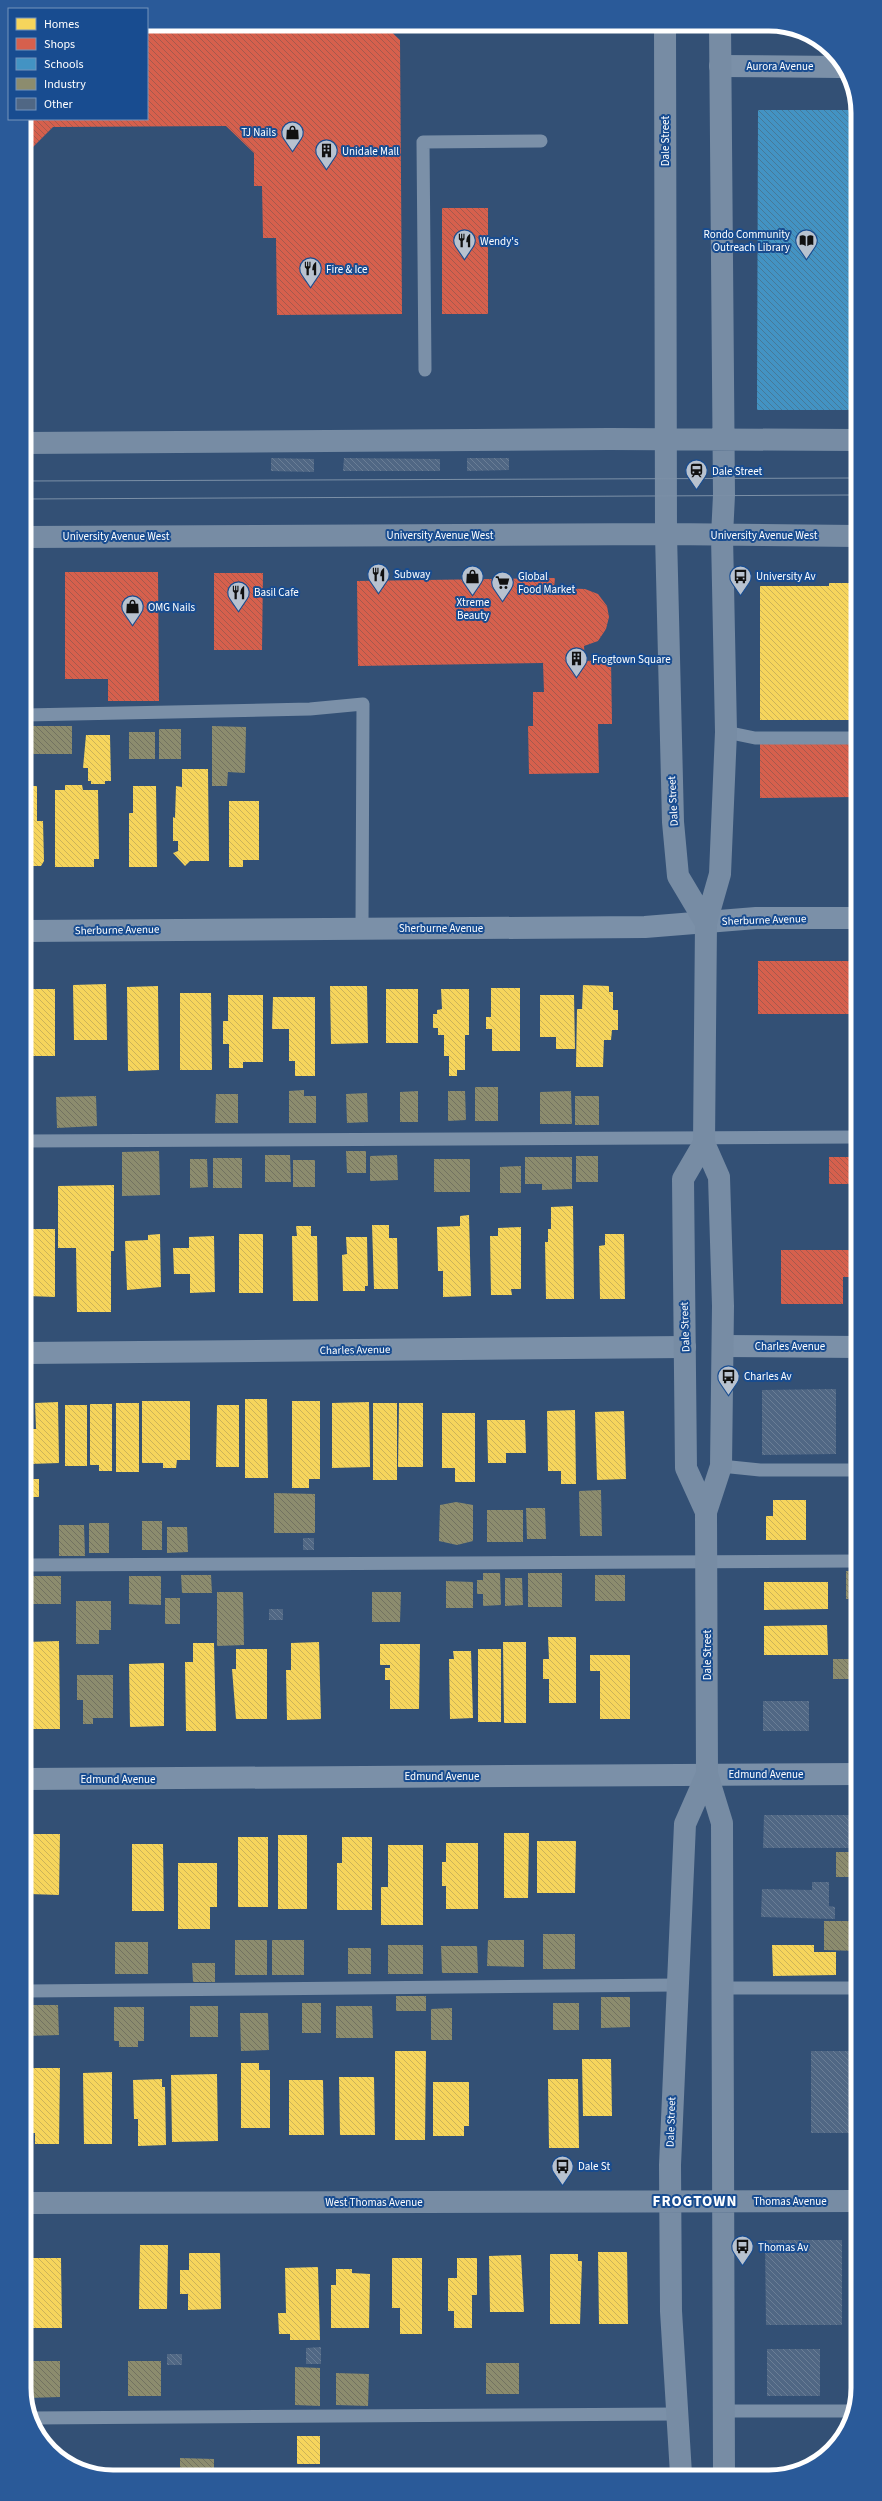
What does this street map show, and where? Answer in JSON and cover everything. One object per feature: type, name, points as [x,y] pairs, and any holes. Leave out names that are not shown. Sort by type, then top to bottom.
[{"type":"main road","name":"Dale Street","points":[[665,31],[666,534],[669,714],[673,822],[678,876],[706,923]]},
{"type":"main road","name":"Dale Street","points":[[720,31],[723,440],[722,536],[726,732],[720,874],[706,923],[704,1141],[719,1177],[723,1346],[721,1466],[706,1512],[708,1561],[707,1774],[722,1823],[724,2470]]},
{"type":"main road","points":[[31,443],[851,440]]},
{"type":"main road","name":"University Avenue West","points":[[31,537],[666,534],[722,536],[851,536]]},
{"type":"main road","name":"Dale Street","points":[[704,1141],[683,1179],[686,1468],[706,1512]]},
{"type":"main road","name":"Dale Street","points":[[681,2470],[671,2310],[670,2200],[677,1985],[685,1824],[707,1774]]},
{"type":"main road","name":"West Thomas Avenue","points":[[31,2203],[722,2200]]},
{"type":"main road","name":"Thomas Avenue","points":[[722,2200],[851,2200]]},
{"type":"street","name":"Aurora Avenue","points":[[720,66],[837,67]]},
{"type":"street","name":"Sherburne Avenue","points":[[31,931],[362,928],[644,928],[756,918],[851,918]]},
{"type":"street","name":"Charles Avenue","points":[[723,1346],[851,1347]]},
{"type":"street","name":"Charles Avenue","points":[[31,1353],[685,1347]]},
{"type":"street","name":"Edmund Avenue","points":[[31,1779],[851,1774]]},
{"type":"lane","points":[[425,370],[423,142],[541,141]]},
{"type":"lane","points":[[31,716],[310,709],[363,704],[362,928]]},
{"type":"lane","points":[[726,732],[755,738],[851,738]]},
{"type":"lane","points":[[31,1141],[704,1141],[851,1137]]},
{"type":"lane","points":[[721,1466],[760,1470],[851,1470]]},
{"type":"lane","points":[[31,1565],[851,1561]]},
{"type":"lane","points":[[31,1991],[677,1985]]},
{"type":"lane","points":[[723,1988],[851,1988]]},
{"type":"lane","points":[[723,2411],[847,2412]]},
{"type":"lane","points":[[37,2418],[677,2414]]},
{"type":"building: Homes","points":[[829,583],[851,583],[851,720],[760,720],[760,586],[829,586]]},
{"type":"building: Homes","points":[[86,735],[110,735],[111,781],[105,781],[105,784],[91,784],[91,781],[88,781],[88,768],[83,768]]},
{"type":"building: Homes","points":[[182,769],[208,769],[209,861],[190,861],[185,866],[173,853],[178,851],[178,841],[173,841],[173,817],[175,818],[176,786],[182,787]]},
{"type":"building: Homes","points":[[65,785],[82,785],[83,790],[98,790],[99,859],[94,859],[94,867],[55,867],[55,790],[65,790]]},
{"type":"building: Homes","points":[[31,786],[37,786],[37,821],[43,821],[44,861],[41,866],[31,866]]},
{"type":"building: Homes","points":[[133,786],[156,786],[157,867],[129,867],[129,813],[133,813]]},
{"type":"building: Homes","points":[[229,801],[259,801],[259,860],[243,860],[243,867],[229,867]]},
{"type":"building: Homes","points":[[106,984],[107,1040],[74,1040],[73,985]]},
{"type":"building: Homes","points":[[583,985],[609,986],[609,992],[613,992],[613,1010],[618,1010],[618,1030],[612,1030],[611,1040],[604,1040],[603,1067],[576,1067],[577,1009],[582,1009]]},
{"type":"building: Homes","points":[[158,986],[159,1070],[128,1071],[127,987]]},
{"type":"building: Homes","points":[[330,986],[367,986],[368,1043],[331,1044]]},
{"type":"building: Homes","points":[[491,988],[520,988],[520,1051],[492,1051],[492,1029],[486,1029],[486,1017],[491,1017]]},
{"type":"building: Homes","points":[[31,989],[55,989],[55,1056],[31,1056]]},
{"type":"building: Homes","points":[[386,989],[418,989],[418,1043],[386,1043]]},
{"type":"building: Homes","points":[[441,989],[469,989],[469,1035],[465,1035],[465,1070],[457,1070],[457,1076],[449,1076],[449,1056],[444,1056],[444,1035],[438,1035],[438,1028],[433,1028],[433,1014],[437,1014],[437,1010],[442,1009]]},
{"type":"building: Homes","points":[[180,993],[211,993],[212,1070],[180,1070]]},
{"type":"building: Homes","points":[[228,995],[263,995],[263,1062],[243,1062],[243,1068],[229,1068],[229,1044],[223,1044],[223,1021],[228,1021]]},
{"type":"building: Homes","points":[[540,995],[574,995],[575,1049],[556,1049],[556,1037],[540,1037]]},
{"type":"building: Homes","points":[[273,997],[315,997],[315,1076],[295,1076],[295,1061],[289,1061],[289,1029],[272,1029]]},
{"type":"building: Homes","points":[[114,1185],[114,1251],[111,1251],[111,1312],[77,1312],[76,1248],[58,1248],[58,1186]]},
{"type":"building: Homes","points":[[573,1206],[574,1299],[546,1299],[545,1242],[548,1242],[548,1229],[551,1229],[551,1207]]},
{"type":"building: Homes","points":[[469,1215],[471,1296],[443,1297],[443,1271],[438,1271],[437,1227],[460,1226],[460,1216]]},
{"type":"building: Homes","points":[[372,1225],[389,1225],[389,1238],[397,1238],[398,1289],[374,1289]]},
{"type":"building: Homes","points":[[296,1226],[311,1226],[311,1236],[317,1236],[318,1301],[293,1301],[292,1236],[297,1236]]},
{"type":"building: Homes","points":[[521,1227],[521,1289],[511,1289],[512,1295],[491,1295],[490,1236],[498,1236],[498,1228]]},
{"type":"building: Homes","points":[[31,1229],[55,1229],[55,1297],[31,1296]]},
{"type":"building: Homes","points":[[160,1234],[161,1287],[127,1290],[125,1241],[148,1240],[148,1235]]},
{"type":"building: Homes","points":[[239,1234],[263,1234],[263,1293],[239,1293]]},
{"type":"building: Homes","points":[[605,1234],[624,1234],[625,1299],[600,1299],[599,1246],[605,1245]]},
{"type":"building: Homes","points":[[214,1236],[215,1292],[190,1293],[190,1274],[174,1274],[173,1248],[189,1248],[189,1237]]},
{"type":"building: Homes","points":[[346,1237],[367,1237],[368,1286],[365,1286],[365,1291],[343,1291],[342,1255],[347,1254]]},
{"type":"building: Homes","points":[[245,1399],[267,1399],[268,1478],[245,1478]]},
{"type":"building: Homes","points":[[142,1401],[190,1401],[190,1460],[177,1460],[176,1468],[163,1468],[163,1463],[142,1463]]},
{"type":"building: Homes","points":[[292,1401],[320,1401],[320,1479],[309,1479],[309,1488],[292,1488]]},
{"type":"building: Homes","points":[[58,1402],[59,1463],[31,1464],[31,1429],[36,1429],[35,1403]]},
{"type":"building: Homes","points":[[369,1402],[370,1467],[332,1468],[332,1403]]},
{"type":"building: Homes","points":[[116,1403],[139,1403],[139,1472],[116,1472]]},
{"type":"building: Homes","points":[[373,1403],[397,1403],[397,1480],[373,1480]]},
{"type":"building: Homes","points":[[399,1403],[423,1403],[423,1467],[398,1467]]},
{"type":"building: Homes","points":[[90,1404],[112,1404],[112,1471],[99,1471],[99,1465],[90,1465]]},
{"type":"building: Homes","points":[[65,1405],[87,1405],[87,1466],[65,1466]]},
{"type":"building: Homes","points":[[217,1405],[239,1405],[239,1467],[216,1467]]},
{"type":"building: Homes","points":[[575,1410],[576,1484],[561,1484],[561,1471],[548,1471],[547,1411]]},
{"type":"building: Homes","points":[[624,1411],[626,1479],[597,1480],[595,1412]]},
{"type":"building: Homes","points":[[442,1413],[475,1413],[475,1482],[455,1482],[455,1468],[442,1468]]},
{"type":"building: Homes","points":[[487,1420],[525,1420],[526,1453],[506,1453],[506,1463],[488,1463]]},
{"type":"building: Homes","points":[[31,1467],[32,1479],[39,1479],[39,1497],[32,1497],[32,1525]]},
{"type":"building: Homes","points":[[773,1500],[806,1500],[806,1540],[766,1540],[766,1516],[773,1516]]},
{"type":"building: Homes","points":[[764,1582],[828,1582],[828,1609],[764,1610]]},
{"type":"building: Homes","points":[[827,1625],[828,1655],[764,1655],[764,1626]]},
{"type":"building: Homes","points":[[548,1637],[576,1637],[576,1703],[549,1703],[549,1679],[543,1679],[543,1659],[549,1659]]},
{"type":"building: Homes","points":[[59,1641],[60,1729],[31,1729],[31,1642]]},
{"type":"building: Homes","points":[[319,1642],[321,1719],[287,1720],[286,1670],[291,1670],[291,1643]]},
{"type":"building: Homes","points":[[503,1642],[526,1642],[526,1723],[504,1723]]},
{"type":"building: Homes","points":[[193,1643],[214,1643],[216,1731],[186,1731],[185,1662],[193,1662]]},
{"type":"building: Homes","points":[[380,1644],[420,1644],[419,1709],[390,1709],[390,1680],[385,1680],[385,1668],[390,1668],[390,1665],[380,1665]]},
{"type":"building: Homes","points":[[236,1649],[267,1649],[267,1719],[236,1719],[232,1669],[236,1669]]},
{"type":"building: Homes","points":[[478,1649],[501,1649],[501,1722],[478,1722]]},
{"type":"building: Homes","points":[[453,1651],[471,1651],[473,1718],[450,1719],[449,1659],[454,1659]]},
{"type":"building: Homes","points":[[590,1655],[630,1655],[630,1719],[600,1719],[600,1671],[590,1671]]},
{"type":"building: Homes","points":[[164,1663],[164,1726],[130,1727],[129,1664]]},
{"type":"building: Homes","points":[[504,1833],[529,1833],[528,1898],[504,1898]]},
{"type":"building: Homes","points":[[31,1834],[60,1834],[59,1895],[31,1894]]},
{"type":"building: Homes","points":[[278,1835],[307,1835],[307,1909],[278,1909]]},
{"type":"building: Homes","points":[[238,1837],[268,1837],[268,1907],[238,1907]]},
{"type":"building: Homes","points":[[342,1837],[372,1837],[372,1910],[337,1910],[337,1863],[342,1863]]},
{"type":"building: Homes","points":[[537,1841],[576,1841],[575,1893],[537,1893]]},
{"type":"building: Homes","points":[[446,1843],[478,1843],[478,1909],[446,1909],[446,1886],[442,1886],[442,1862],[446,1862]]},
{"type":"building: Homes","points":[[132,1844],[163,1844],[164,1911],[132,1911]]},
{"type":"building: Homes","points":[[388,1845],[423,1845],[423,1925],[381,1925],[381,1887],[388,1887]]},
{"type":"building: Homes","points":[[178,1863],[217,1863],[217,1907],[210,1907],[210,1929],[178,1929]]},
{"type":"building: Homes","points":[[772,1945],[814,1945],[814,1952],[836,1952],[836,1975],[773,1976]]},
{"type":"building: Homes","points":[[395,2051],[426,2051],[425,2140],[395,2140]]},
{"type":"building: Homes","points":[[582,2059],[611,2059],[612,2116],[583,2116]]},
{"type":"building: Homes","points":[[241,2063],[259,2063],[259,2070],[270,2070],[270,2128],[241,2128]]},
{"type":"building: Homes","points":[[31,2068],[60,2068],[59,2144],[35,2144],[35,2133],[31,2133]]},
{"type":"building: Homes","points":[[112,2072],[112,2144],[84,2144],[83,2073]]},
{"type":"building: Homes","points":[[217,2074],[218,2141],[172,2142],[171,2075]]},
{"type":"building: Homes","points":[[339,2077],[374,2077],[375,2135],[340,2135]]},
{"type":"building: Homes","points":[[162,2079],[162,2087],[165,2087],[166,2145],[138,2146],[138,2119],[134,2119],[133,2080]]},
{"type":"building: Homes","points":[[548,2079],[578,2079],[579,2148],[549,2148]]},
{"type":"building: Homes","points":[[289,2080],[323,2080],[324,2135],[289,2135]]},
{"type":"building: Homes","points":[[433,2082],[469,2082],[469,2126],[464,2126],[464,2136],[433,2136]]},
{"type":"building: Homes","points":[[140,2245],[168,2245],[167,2309],[139,2309]]},
{"type":"building: Homes","points":[[598,2252],[627,2252],[628,2324],[599,2324]]},
{"type":"building: Homes","points":[[189,2253],[220,2253],[221,2309],[188,2310],[188,2294],[180,2294],[180,2270],[189,2270]]},
{"type":"building: Homes","points":[[550,2254],[578,2254],[578,2261],[582,2261],[580,2324],[550,2324]]},
{"type":"building: Homes","points":[[521,2255],[524,2312],[490,2312],[489,2256]]},
{"type":"building: Homes","points":[[32,2258],[61,2258],[62,2328],[33,2328],[31,2286],[33,2286]]},
{"type":"building: Homes","points":[[392,2258],[422,2258],[422,2334],[400,2334],[400,2308],[392,2308]]},
{"type":"building: Homes","points":[[457,2258],[477,2258],[477,2295],[472,2295],[472,2328],[454,2328],[454,2311],[448,2311],[448,2278],[457,2278]]},
{"type":"building: Homes","points":[[318,2267],[320,2340],[290,2340],[290,2334],[279,2334],[278,2313],[286,2313],[285,2268]]},
{"type":"building: Homes","points":[[336,2269],[352,2269],[352,2273],[370,2274],[369,2328],[331,2328],[331,2285],[336,2285]]},
{"type":"building: Homes","points":[[297,2436],[320,2436],[320,2464],[297,2464]]},
{"type":"building: Shops","name":"Unidale Mall","points":[[148,31],[390,31],[400,40],[402,314],[277,315],[276,238],[263,238],[262,186],[254,186],[254,153],[226,126],[53,127],[31,149],[31,120],[148,120]]},
{"type":"building: Shops","name":"Wendy's","points":[[442,208],[488,208],[488,314],[442,314]]},
{"type":"building: Shops","points":[[65,572],[158,572],[159,701],[108,701],[108,679],[65,679]]},
{"type":"building: Shops","name":"Basil Cafe","points":[[214,573],[263,573],[262,650],[214,650]]},
{"type":"building: Shops","name":"Frogtown Square","points":[[555,578],[554,588],[585,589],[598,594],[607,606],[609,617],[606,629],[598,641],[584,646],[585,661],[611,660],[612,724],[598,724],[599,773],[529,774],[528,726],[533,726],[533,692],[544,692],[543,663],[358,666],[357,581]]},
{"type":"building: Shops","points":[[851,743],[851,797],[760,798],[760,744]]},
{"type":"building: Shops","points":[[758,961],[851,961],[851,1014],[758,1014]]},
{"type":"building: Shops","points":[[829,1157],[851,1157],[851,1184],[829,1184]]},
{"type":"building: Shops","points":[[781,1250],[851,1250],[851,1277],[843,1277],[843,1304],[781,1304]]},
{"type":"building: Schools","name":"Rondo Community Outreach Library","points":[[758,110],[851,110],[851,410],[757,410]]},
{"type":"building: Industry","points":[[31,726],[72,726],[72,754],[31,754]]},
{"type":"building: Industry","points":[[212,726],[246,727],[245,773],[228,772],[227,786],[212,786]]},
{"type":"building: Industry","points":[[159,729],[181,729],[181,759],[159,759]]},
{"type":"building: Industry","points":[[129,732],[155,732],[155,759],[129,759]]},
{"type":"building: Industry","points":[[475,1087],[498,1087],[498,1121],[475,1121]]},
{"type":"building: Industry","points":[[304,1090],[304,1096],[316,1096],[316,1123],[289,1123],[289,1091]]},
{"type":"building: Industry","points":[[418,1091],[418,1122],[400,1122],[400,1092]]},
{"type":"building: Industry","points":[[448,1091],[465,1091],[466,1120],[448,1121]]},
{"type":"building: Industry","points":[[571,1091],[572,1124],[540,1124],[540,1092]]},
{"type":"building: Industry","points":[[367,1093],[368,1122],[347,1123],[346,1094]]},
{"type":"building: Industry","points":[[216,1094],[238,1094],[238,1123],[215,1123]]},
{"type":"building: Industry","points":[[96,1096],[97,1126],[57,1128],[56,1097]]},
{"type":"building: Industry","points":[[575,1096],[599,1096],[599,1125],[575,1125]]},
{"type":"building: Industry","points":[[159,1151],[160,1195],[122,1196],[122,1152]]},
{"type":"building: Industry","points":[[346,1151],[366,1151],[366,1173],[347,1173]]},
{"type":"building: Industry","points":[[265,1155],[290,1155],[291,1182],[265,1182]]},
{"type":"building: Industry","points":[[397,1155],[398,1180],[370,1181],[370,1156]]},
{"type":"building: Industry","points":[[576,1156],[598,1156],[598,1182],[576,1182]]},
{"type":"building: Industry","points":[[525,1157],[572,1157],[572,1189],[542,1190],[542,1184],[525,1184]]},
{"type":"building: Industry","points":[[213,1158],[242,1158],[242,1188],[213,1188]]},
{"type":"building: Industry","points":[[190,1159],[207,1159],[208,1187],[190,1188]]},
{"type":"building: Industry","points":[[434,1159],[470,1159],[470,1192],[434,1192]]},
{"type":"building: Industry","points":[[293,1160],[315,1160],[315,1187],[293,1187]]},
{"type":"building: Industry","points":[[521,1166],[521,1193],[500,1193],[500,1167]]},
{"type":"building: Industry","points":[[601,1490],[602,1536],[580,1536],[579,1491]]},
{"type":"building: Industry","points":[[274,1493],[315,1494],[315,1533],[274,1533]]},
{"type":"building: Industry","points":[[456,1502],[473,1505],[473,1541],[457,1545],[439,1541],[440,1505]]},
{"type":"building: Industry","points":[[526,1508],[545,1508],[546,1539],[527,1539]]},
{"type":"building: Industry","points":[[487,1510],[523,1510],[523,1542],[487,1542]]},
{"type":"building: Industry","points":[[142,1521],[162,1521],[162,1550],[142,1550]]},
{"type":"building: Industry","points":[[89,1523],[109,1523],[109,1553],[89,1553]]},
{"type":"building: Industry","points":[[59,1525],[84,1525],[85,1556],[59,1556]]},
{"type":"building: Industry","points":[[167,1527],[187,1527],[188,1552],[167,1553]]},
{"type":"building: Industry","points":[[846,1571],[851,1571],[851,1599],[846,1599]]},
{"type":"building: Industry","points":[[483,1573],[500,1573],[501,1605],[483,1606],[483,1594],[477,1594],[477,1580],[483,1580]]},
{"type":"building: Industry","points":[[528,1573],[562,1573],[562,1607],[528,1607]]},
{"type":"building: Industry","points":[[181,1575],[211,1575],[212,1593],[182,1593]]},
{"type":"building: Industry","points":[[595,1575],[625,1575],[625,1601],[595,1601]]},
{"type":"building: Industry","points":[[31,1576],[61,1576],[61,1604],[31,1604]]},
{"type":"building: Industry","points":[[129,1576],[161,1576],[161,1605],[129,1604]]},
{"type":"building: Industry","points":[[505,1578],[522,1578],[523,1605],[505,1606]]},
{"type":"building: Industry","points":[[446,1581],[473,1582],[473,1608],[446,1608]]},
{"type":"building: Industry","points":[[217,1592],[243,1592],[244,1645],[217,1646]]},
{"type":"building: Industry","points":[[372,1592],[401,1592],[400,1622],[372,1622]]},
{"type":"building: Industry","points":[[165,1598],[180,1598],[180,1624],[165,1624]]},
{"type":"building: Industry","points":[[76,1601],[111,1601],[111,1630],[99,1630],[99,1644],[76,1644]]},
{"type":"building: Industry","points":[[833,1659],[851,1659],[851,1679],[833,1679]]},
{"type":"building: Industry","points":[[77,1675],[113,1675],[113,1718],[93,1718],[93,1724],[83,1724],[83,1700],[77,1700]]},
{"type":"building: Industry","points":[[836,1852],[851,1852],[851,1877],[836,1877]]},
{"type":"building: Industry","points":[[824,1921],[851,1921],[851,1951],[824,1950]]},
{"type":"building: Industry","points":[[543,1934],[575,1934],[575,1969],[543,1969]]},
{"type":"building: Industry","points":[[235,1940],[267,1940],[267,1975],[235,1975]]},
{"type":"building: Industry","points":[[272,1940],[304,1940],[304,1975],[272,1975]]},
{"type":"building: Industry","points":[[488,1940],[524,1940],[524,1967],[487,1966]]},
{"type":"building: Industry","points":[[115,1942],[148,1942],[148,1974],[115,1974]]},
{"type":"building: Industry","points":[[388,1945],[423,1945],[423,1974],[388,1974]]},
{"type":"building: Industry","points":[[441,1946],[477,1946],[478,1973],[442,1973]]},
{"type":"building: Industry","points":[[348,1948],[371,1948],[371,1974],[348,1974]]},
{"type":"building: Industry","points":[[192,1963],[215,1963],[215,1982],[193,1982]]},
{"type":"building: Industry","points":[[396,1996],[426,1996],[426,2011],[396,2011]]},
{"type":"building: Industry","points":[[601,1997],[630,1997],[630,2027],[601,2028]]},
{"type":"building: Industry","points":[[302,2003],[321,2003],[321,2033],[302,2033]]},
{"type":"building: Industry","points":[[553,2003],[579,2003],[579,2030],[553,2030]]},
{"type":"building: Industry","points":[[31,2005],[58,2005],[59,2035],[31,2036]]},
{"type":"building: Industry","points":[[190,2006],[218,2006],[218,2037],[190,2037]]},
{"type":"building: Industry","points":[[336,2006],[372,2006],[373,2038],[336,2038]]},
{"type":"building: Industry","points":[[114,2007],[144,2007],[144,2041],[138,2041],[138,2047],[119,2047],[119,2041],[114,2041]]},
{"type":"building: Industry","points":[[452,2008],[452,2040],[431,2040],[431,2009]]},
{"type":"building: Industry","points":[[240,2013],[268,2013],[269,2050],[241,2051]]},
{"type":"building: Industry","points":[[31,2361],[60,2361],[60,2397],[32,2398]]},
{"type":"building: Industry","points":[[128,2361],[161,2361],[161,2396],[128,2396]]},
{"type":"building: Industry","points":[[486,2363],[519,2363],[519,2394],[486,2394]]},
{"type":"building: Industry","points":[[295,2367],[320,2368],[320,2406],[295,2405]]},
{"type":"building: Industry","points":[[336,2373],[369,2374],[368,2406],[336,2405]]},
{"type":"building: Industry","points":[[180,2458],[214,2459],[214,2470],[180,2470]]},
{"type":"building: Other","points":[[271,458],[314,459],[314,472],[271,471]]},
{"type":"building: Other","points":[[344,458],[440,459],[440,471],[343,471]]},
{"type":"building: Other","points":[[467,458],[509,458],[509,470],[467,471]]},
{"type":"building: Other","points":[[836,1389],[836,1454],[762,1455],[762,1390]]},
{"type":"building: Other","points":[[303,1538],[314,1538],[314,1550],[303,1550]]},
{"type":"building: Other","points":[[269,1609],[283,1609],[283,1620],[269,1620]]},
{"type":"building: Other","points":[[763,1701],[809,1701],[809,1731],[763,1731]]},
{"type":"building: Other","points":[[764,1815],[851,1815],[851,1848],[763,1848]]},
{"type":"building: Other","points":[[812,1882],[829,1882],[829,1906],[835,1907],[835,1919],[761,1917],[762,1889],[812,1890]]},
{"type":"building: Other","points":[[811,2051],[851,2051],[851,2133],[811,2133]]},
{"type":"building: Other","points":[[765,2240],[842,2240],[842,2325],[766,2325]]},
{"type":"building: Other","points":[[321,2347],[321,2364],[306,2364],[306,2348]]},
{"type":"building: Other","points":[[767,2349],[820,2349],[820,2396],[767,2396]]},
{"type":"building: Other","points":[[167,2354],[182,2354],[182,2365],[167,2365]]},
{"type":"tram line","points":[[31,481],[851,478]]},
{"type":"tram line","points":[[31,499],[851,495]]},
{"type":"place","name":"TJ Nails","points":[[292,152]]},
{"type":"place","name":"Unidale Mall","points":[[327,170]]},
{"type":"place","name":"Wendy's","points":[[465,260]]},
{"type":"place","name":"Rondo Community Outreach Library","points":[[806,260]]},
{"type":"place","name":"Fire & Ice","points":[[311,288]]},
{"type":"place","name":"Dale Street","points":[[696,490]]},
{"type":"place","name":"Subway","points":[[378,594]]},
{"type":"place","name":"Xtreme Beauty","points":[[473,596]]},
{"type":"place","name":"University Av","points":[[740,596]]},
{"type":"place","name":"Global Food Market","points":[[502,602]]},
{"type":"place","name":"Basil Cafe","points":[[238,612]]},
{"type":"place","name":"OMG Nails","points":[[133,626]]},
{"type":"place","name":"Frogtown Square","points":[[577,678]]},
{"type":"place","name":"Charles Av","points":[[729,1396]]},
{"type":"place","name":"Dale St","points":[[562,2186]]},
{"type":"place","name":"Thomas Av","points":[[742,2266]]},
{"type":"district","name":"FROGTOWN","points":[[695,2201]]}]
